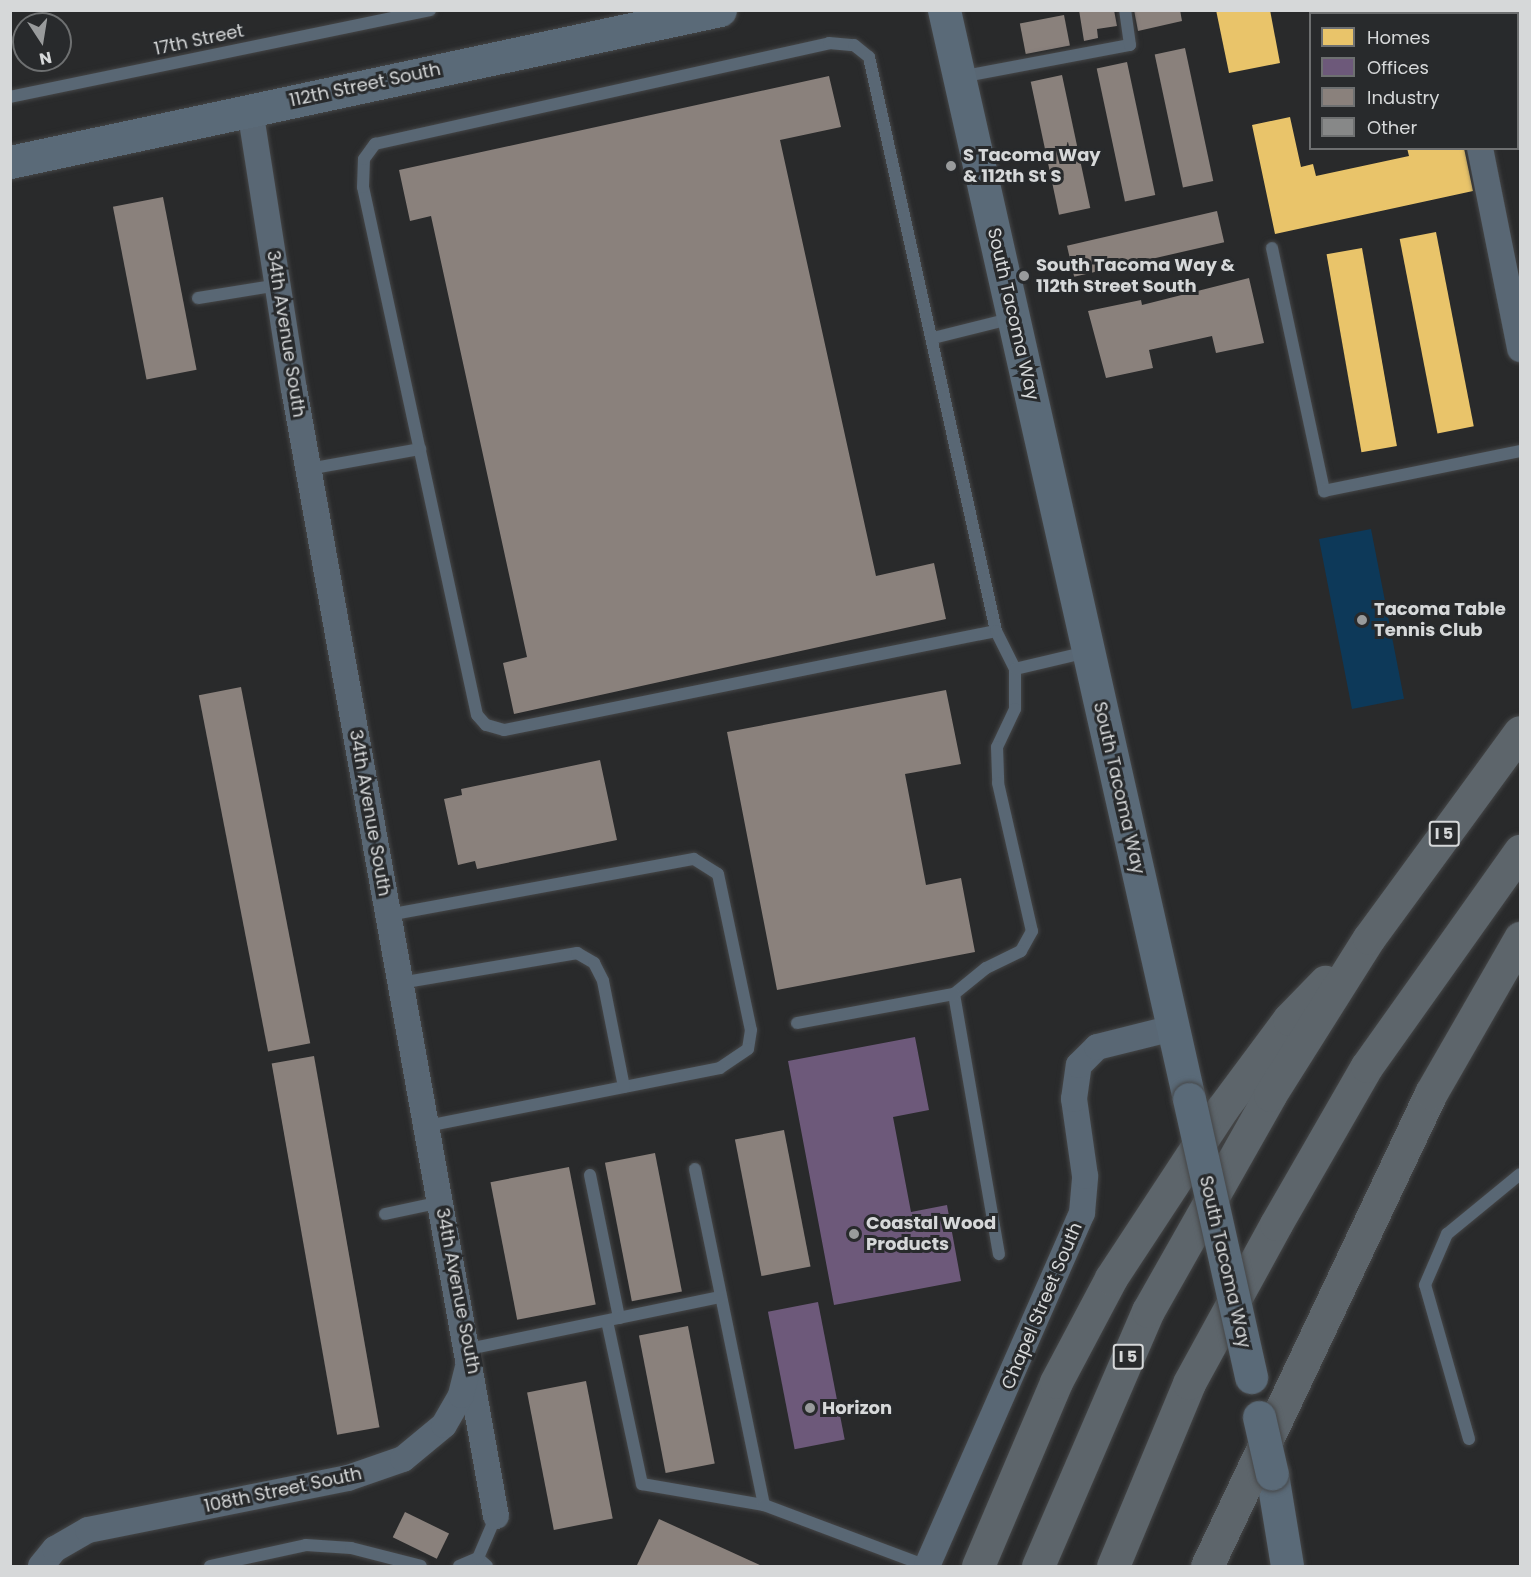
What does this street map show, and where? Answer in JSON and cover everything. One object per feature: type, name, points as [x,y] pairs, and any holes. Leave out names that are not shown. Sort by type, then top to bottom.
[{"type":"highway","name":"I 5","points":[[1038,1566],[1148,1311],[1270,1095],[1369,938],[1521,732]]},
{"type":"highway","points":[[1113,1566],[1189,1383],[1276,1224],[1367,1066],[1521,851]]},
{"type":"highway","points":[[978,1566],[1056,1382],[1117,1268],[1289,1019],[1369,938]]},
{"type":"highway","points":[[1207,1566],[1431,1093],[1521,938]]},
{"type":"street","name":"112th Street South","points":[[10,162],[720,10]]},
{"type":"street","name":"South Tacoma Way","points":[[944,10],[1251,1377],[1272,1474],[1287,1566]]},
{"type":"street","name":"34th Avenue South","points":[[250,109],[308,469],[426,1126],[469,1348],[496,1515]]},
{"type":"street","points":[[1480,150],[1521,348]]},
{"type":"street","name":"Chapel Street South","points":[[926,1566],[1082,1214],[1085,1176],[1074,1099],[1079,1065],[1097,1047],[1173,1028]]},
{"type":"street","name":"108th Street South","points":[[41,1566],[55,1549],[88,1530],[348,1478],[403,1459],[425,1444],[451,1415],[464,1385],[469,1348]]},
{"type":"lane","name":"17th Street","points":[[10,97],[383,15],[430,10]]},
{"type":"lane","points":[[960,77],[1130,45],[1125,10]]},
{"type":"lane","points":[[796,1023],[954,994],[986,968],[1021,951],[1032,931],[998,783],[997,747],[1016,709],[1015,669],[996,631],[869,57],[854,45],[829,43],[468,121],[375,144],[364,159],[363,187],[477,716],[486,725],[504,730],[996,631]]},
{"type":"lane","points":[[1272,248],[1324,491],[1521,451]]},
{"type":"lane","points":[[198,298],[278,285]]},
{"type":"lane","points":[[933,338],[1014,318]]},
{"type":"lane","points":[[308,469],[420,449]]},
{"type":"lane","points":[[1015,669],[1089,651]]},
{"type":"lane","points":[[388,915],[694,859],[718,874],[751,1030],[748,1049],[720,1068],[426,1126]]},
{"type":"lane","points":[[400,983],[577,954],[594,963],[603,981],[624,1087]]},
{"type":"lane","points":[[954,994],[999,1254]]},
{"type":"lane","points":[[695,1169],[764,1505]]},
{"type":"lane","points":[[1469,1438],[1425,1285],[1447,1234],[1521,1174]]},
{"type":"lane","points":[[590,1175],[642,1484],[764,1505],[926,1566]]},
{"type":"lane","points":[[385,1214],[441,1202]]},
{"type":"lane","points":[[469,1348],[721,1297]]},
{"type":"lane","points":[[459,1566],[483,1562],[496,1515]]},
{"type":"lane","points":[[210,1566],[306,1545],[351,1548],[422,1566]]},
{"type":"shaded area","name":"Tacoma Table Tennis Club","points":[[1371,529],[1404,699],[1352,709],[1319,539]]},
{"type":"building: Homes","points":[[1216,10],[1270,10],[1280,63],[1229,73]]},
{"type":"building: Homes","points":[[1392,10],[1438,10],[1438,12],[1392,12]]},
{"type":"building: Homes","points":[[1290,117],[1301,167],[1313,164],[1316,176],[1409,156],[1408,150],[1464,150],[1473,191],[1275,234],[1252,125]]},
{"type":"building: Homes","points":[[1436,232],[1474,426],[1437,433],[1400,239]]},
{"type":"building: Homes","points":[[1362,248],[1397,446],[1361,452],[1327,254]]},
{"type":"building: Offices","points":[[915,1037],[929,1110],[893,1117],[911,1212],[947,1205],[961,1281],[834,1305],[788,1061]]},
{"type":"building: Offices","points":[[818,1302],[845,1439],[795,1449],[768,1312]]},
{"type":"building: Industry","points":[[1079,10],[1114,10],[1117,26],[1097,29],[1098,38],[1084,41]]},
{"type":"building: Industry","points":[[1134,10],[1180,10],[1182,21],[1138,31]]},
{"type":"building: Industry","points":[[1064,15],[1070,45],[1026,54],[1020,24]]},
{"type":"building: Industry","points":[[1185,48],[1213,181],[1183,187],[1155,54]]},
{"type":"building: Industry","points":[[1127,62],[1155,195],[1125,201],[1097,68]]},
{"type":"building: Industry","points":[[1062,75],[1090,208],[1059,215],[1031,82]]},
{"type":"building: Industry","points":[[829,76],[841,127],[780,140],[876,576],[934,563],[946,619],[514,714],[503,663],[527,657],[431,216],[410,221],[399,170]]},
{"type":"building: Industry","points":[[163,197],[197,370],[147,379],[113,207]]},
{"type":"building: Industry","points":[[1217,211],[1224,242],[1074,277],[1067,246]]},
{"type":"building: Industry","points":[[1249,278],[1264,343],[1216,353],[1212,336],[1149,350],[1153,368],[1106,378],[1088,311],[1141,300],[1142,305]]},
{"type":"building: Industry","points":[[241,687],[310,1043],[268,1052],[199,695]]},
{"type":"building: Industry","points":[[946,690],[961,764],[905,774],[926,885],[961,878],[975,952],[777,990],[727,732]]},
{"type":"building: Industry","points":[[600,760],[617,840],[477,869],[475,861],[458,865],[444,799],[462,795],[461,789]]},
{"type":"building: Industry","points":[[314,1056],[379,1427],[337,1435],[272,1063]]},
{"type":"building: Industry","points":[[784,1130],[811,1266],[761,1276],[735,1140]]},
{"type":"building: Industry","points":[[655,1153],[682,1291],[632,1301],[605,1163]]},
{"type":"building: Industry","points":[[569,1167],[596,1304],[517,1320],[490,1182]]},
{"type":"building: Industry","points":[[688,1326],[715,1463],[666,1473],[639,1336]]},
{"type":"building: Industry","points":[[586,1381],[613,1518],[554,1530],[527,1392]]},
{"type":"building: Industry","points":[[405,1512],[449,1533],[437,1559],[393,1537]]},
{"type":"building: Industry","points":[[659,1519],[762,1566],[637,1565]]},
{"type":"building: Other","points":[[1501,10],[1520,10],[1520,108],[1519,12]]},
{"type":"place","name":"S Tacoma Way & 112th St S","points":[[951,166]]},
{"type":"place","name":"South Tacoma Way & 112th Street South","points":[[1024,276]]},
{"type":"place","name":"Tacoma Table Tennis Club","points":[[1362,620]]},
{"type":"place","name":"Coastal Wood Products","points":[[854,1234]]},
{"type":"place","name":"Horizon","points":[[810,1408]]}]
